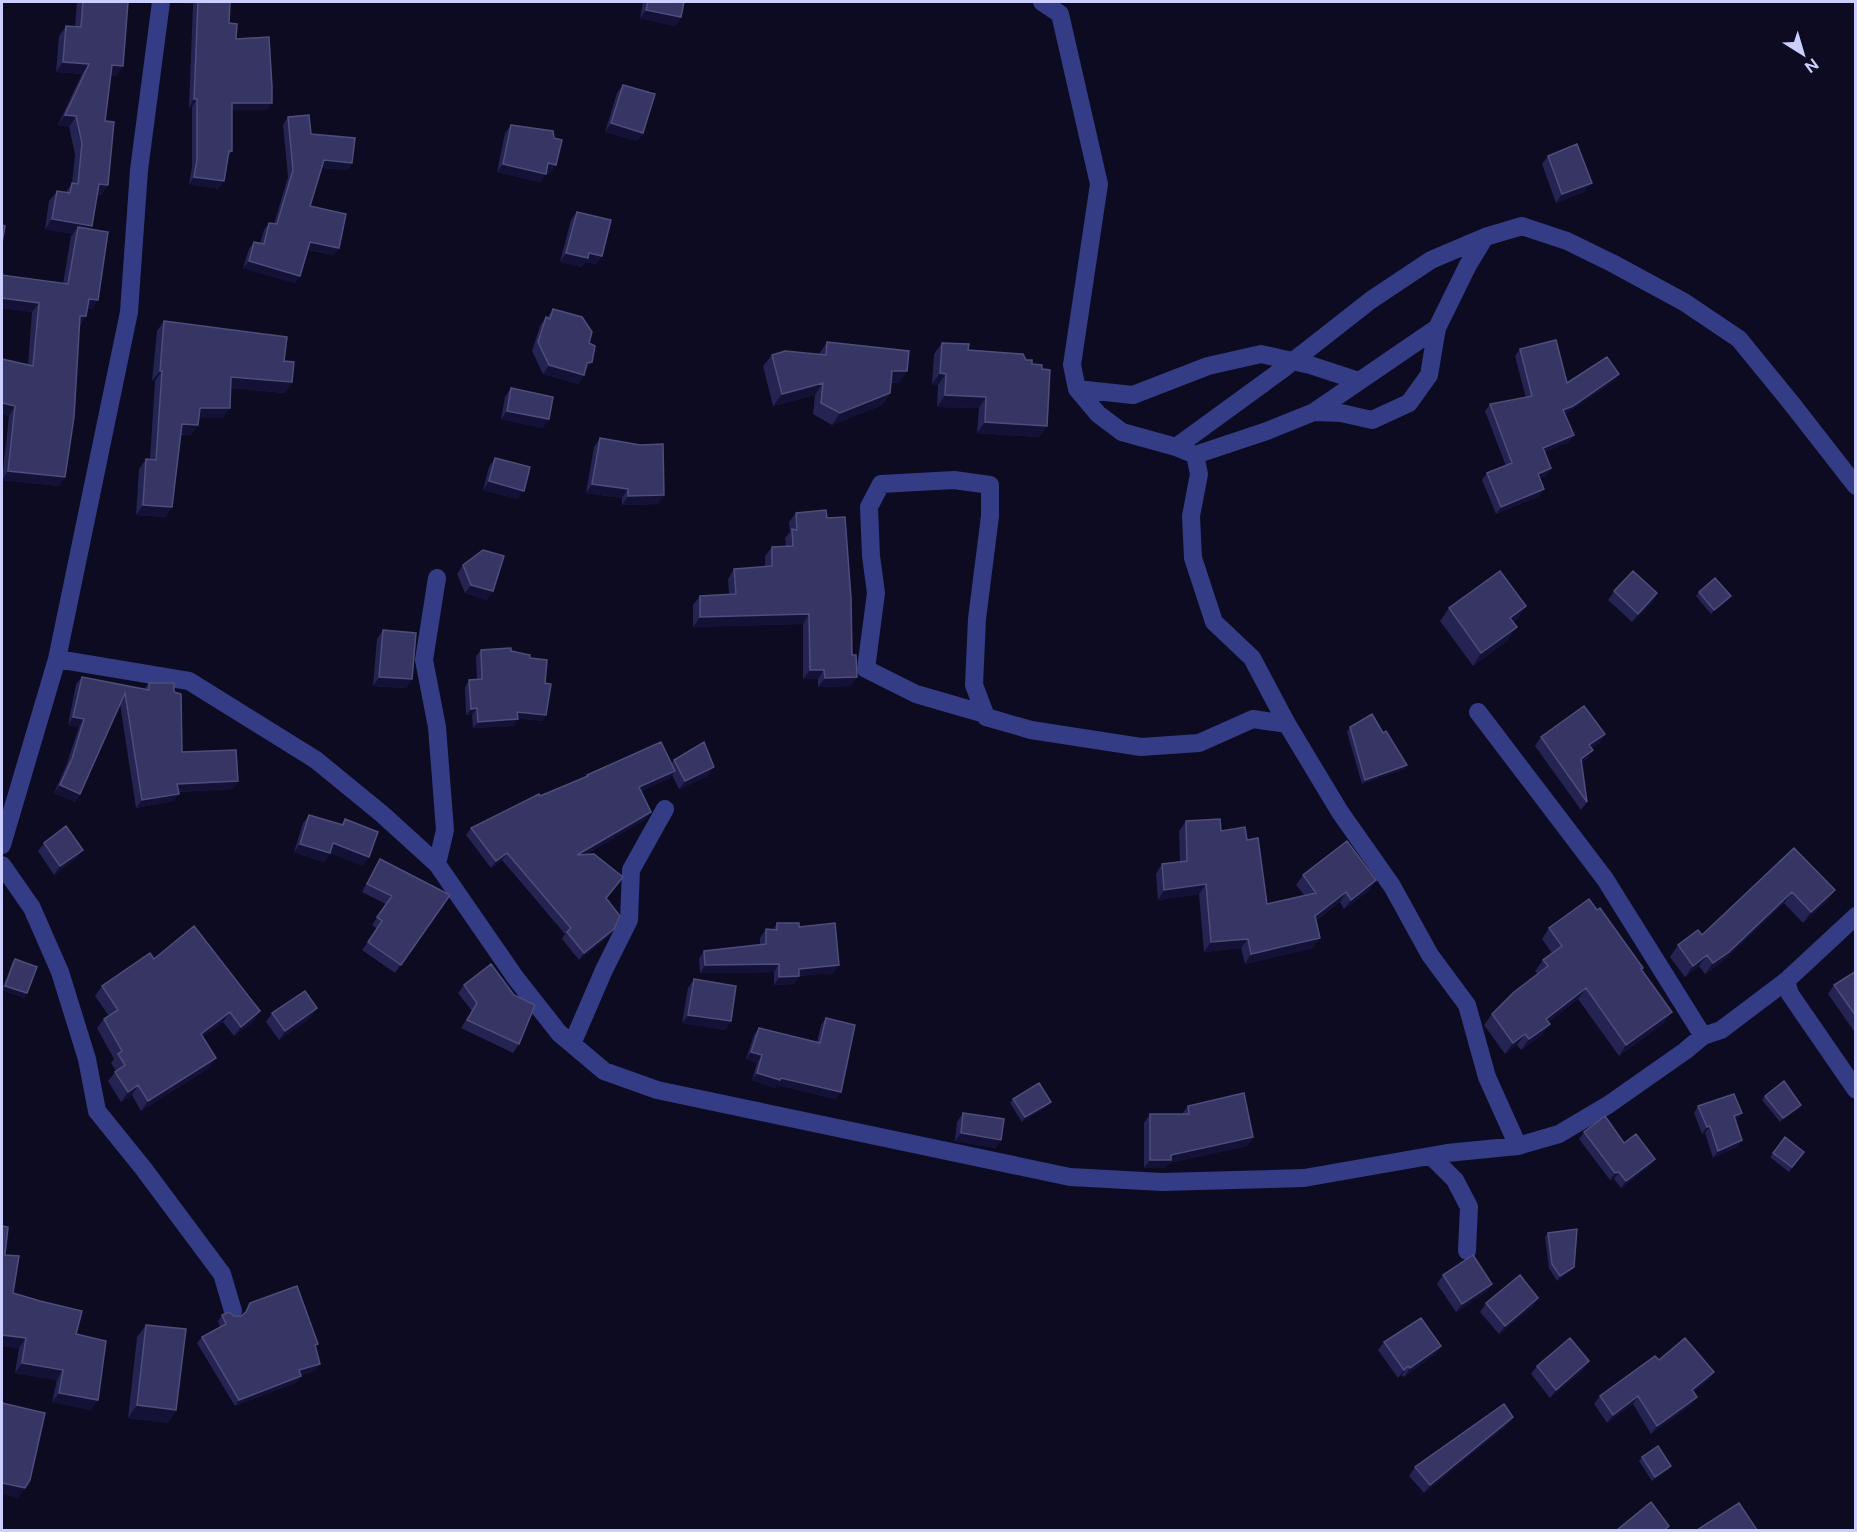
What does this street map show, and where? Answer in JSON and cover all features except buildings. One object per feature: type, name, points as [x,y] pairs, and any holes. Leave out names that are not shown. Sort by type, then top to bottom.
[{"type":"street","points":[[2,845],[57,659],[129,312],[139,170],[160,2]]},
{"type":"street","points":[[1042,2],[1061,8],[1099,184],[1072,365],[1077,389],[1098,414],[1122,432],[1176,447],[1195,455],[1267,431],[1314,412],[1437,328]]},
{"type":"street","points":[[1176,447],[1371,300],[1431,260],[1485,237],[1522,226],[1567,241],[1684,302],[1739,339],[1856,486]]},
{"type":"street","points":[[1314,412],[1341,413],[1372,420],[1408,403],[1429,375],[1437,328],[1468,265],[1485,237]]},
{"type":"street","points":[[1077,389],[1133,395],[1208,366],[1261,354],[1359,381]]},
{"type":"street","points":[[1195,455],[1199,474],[1191,516],[1193,558],[1214,622],[1252,658],[1287,724],[1340,812],[1392,886],[1430,955],[1467,1005],[1487,1077],[1518,1146]]},
{"type":"street","points":[[985,714],[916,694],[866,669],[876,593],[871,556],[869,507],[881,484],[954,480],[990,484],[990,516],[977,620],[974,685],[985,714],[986,717],[1031,730],[1141,747],[1199,743],[1253,719],[1287,724]]},
{"type":"street","points":[[437,578],[424,660],[437,727],[444,830],[437,864]]},
{"type":"street","points":[[57,659],[189,681],[316,760],[382,814],[437,864],[515,977],[559,1033],[604,1071],[657,1090],[1070,1177],[1162,1182],[1304,1178],[1431,1156],[1518,1146],[1559,1134],[1608,1105],[1685,1051],[1702,1036],[1721,1030],[1786,981],[1856,916]]},
{"type":"street","points":[[1478,712],[1605,879],[1702,1036]]},
{"type":"street","points":[[572,1044],[604,970],[629,920],[631,870],[665,809]]},
{"type":"street","points":[[2,865],[32,908],[60,972],[87,1059],[97,1111],[143,1168],[222,1274],[233,1311]]},
{"type":"street","points":[[1786,981],[1790,994],[1856,1090]]},
{"type":"street","points":[[1431,1156],[1455,1180],[1469,1208],[1467,1251]]}]
